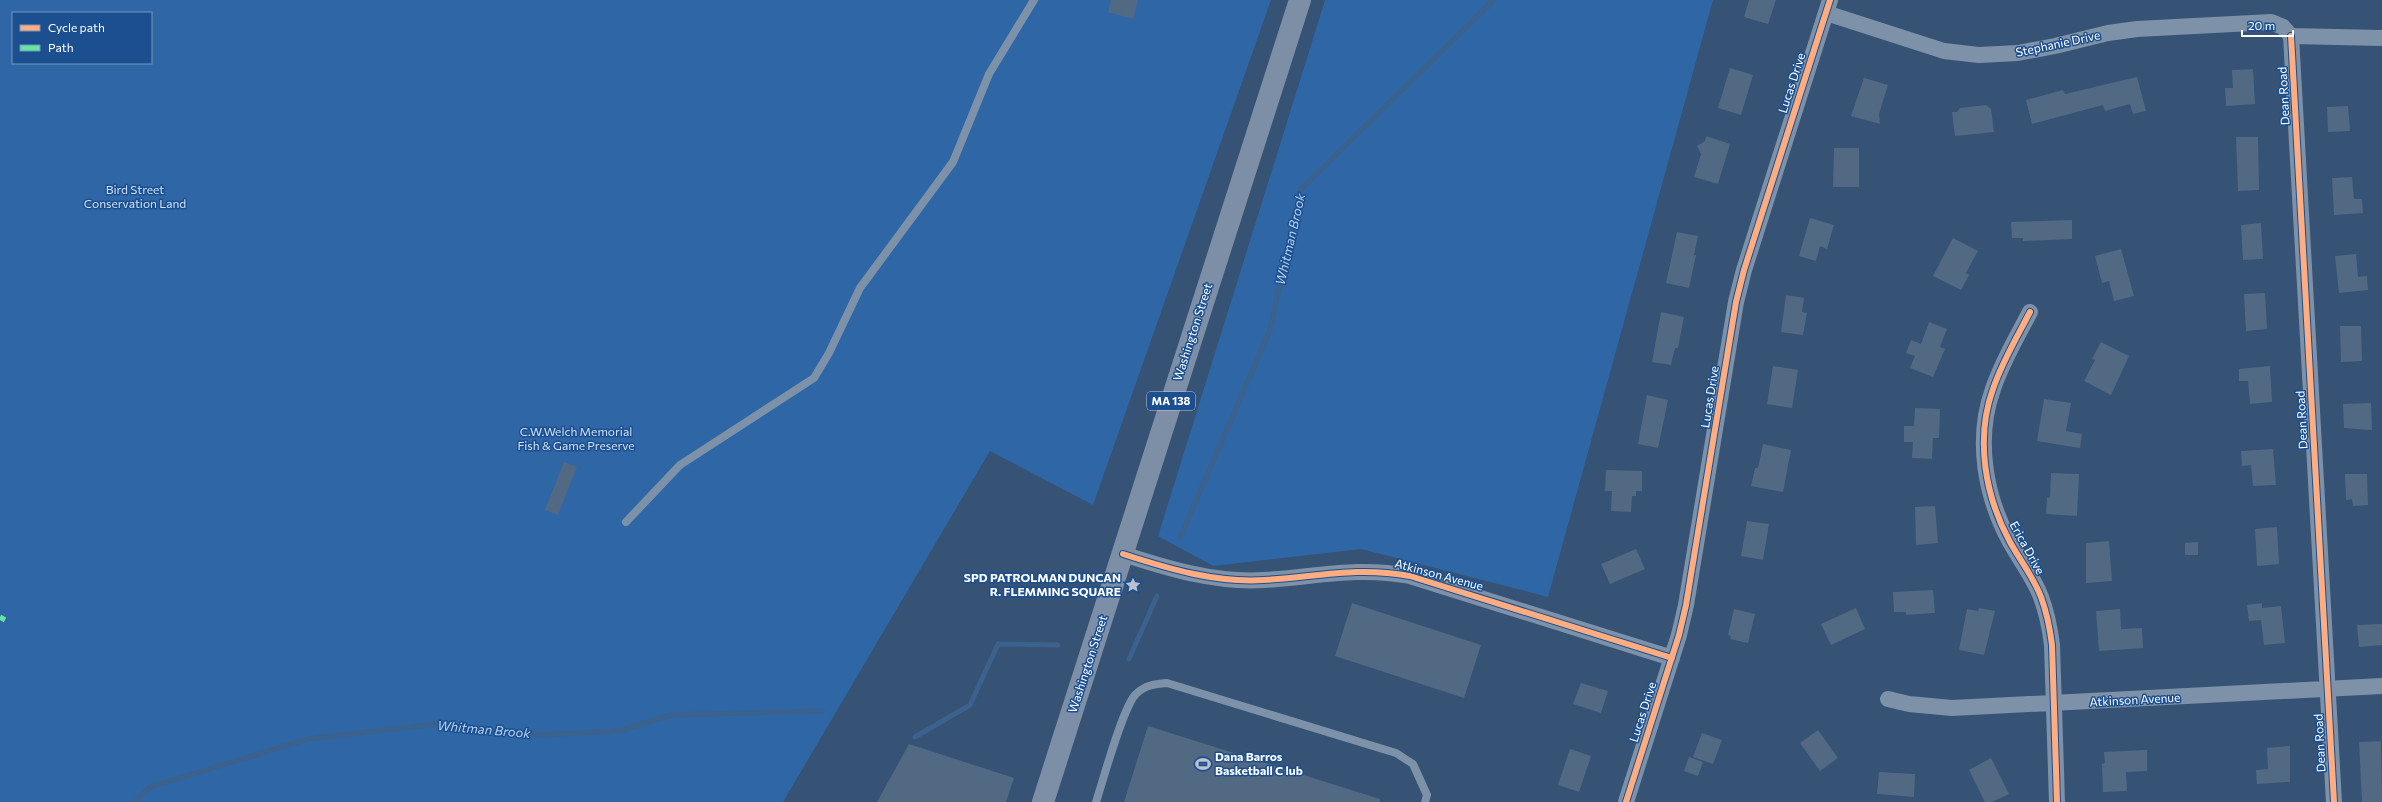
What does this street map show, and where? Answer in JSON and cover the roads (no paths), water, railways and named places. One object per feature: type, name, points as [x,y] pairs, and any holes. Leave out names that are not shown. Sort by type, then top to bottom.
[{"type":"main road","name":"Washington Street","points":[[1043,802],[1300,0]]},
{"type":"street","name":"Stephanie Drive","points":[[1828,7],[1944,51],[1979,55],[2018,53],[2108,33],[2173,26],[2271,22],[2283,27],[2291,36]]},
{"type":"street","name":"Lucas Drive","points":[[1626,802],[1672,658],[1686,605],[1736,302],[1744,270],[1828,7]]},
{"type":"street","points":[[2291,36],[2382,38]]},
{"type":"street","name":"Dean Road","points":[[2291,36],[2334,802]]},
{"type":"street","name":"Erica Drive","points":[[2030,312],[2002,366],[1992,391],[1986,419],[1986,469],[1995,512],[2041,596],[2048,620],[2052,645],[2057,802]]},
{"type":"street","name":"Atkinson Avenue","points":[[1123,554],[1158,565],[1230,580],[1264,580],[1348,570],[1388,572],[1410,576],[1672,658]]},
{"type":"street","name":"Atkinson Avenue","points":[[1888,699],[1909,704],[1945,708],[2053,704],[2382,686]]},
{"type":"lane","points":[[626,522],[680,466],[814,378],[829,352],[860,288],[953,162],[988,74],[1034,0]]},
{"type":"lane","points":[[1096,802],[1127,709],[1135,694],[1151,684],[1167,683],[1396,753],[1413,764],[1427,796],[1425,802]]},
{"type":"waterway","name":"Whitman Brook","points":[[1180,538],[1270,330],[1300,190],[1494,0]]},
{"type":"waterway","name":"Whitman Brook","points":[[1129,659],[1157,596]]},
{"type":"waterway","name":"Whitman Brook","points":[[915,737],[970,705],[998,644],[1058,645]]},
{"type":"waterway","name":"Whitman Brook","points":[[134,802],[150,787],[308,739],[436,724],[542,735],[619,731],[671,715],[822,711]]},
{"type":"place","name":"SPD PATROLMAN DUNCAN R. FLEMMING SQUARE","points":[[1133,585]]},
{"type":"place","name":"Dana Barros Basketball C lub","points":[[1203,764]]},
{"type":"park label","name":"Bird Street Conservation Land","points":[[135,197]]},
{"type":"park label","name":"C.W.Welch Memorial Fish & Game Preserve","points":[[576,439]]}]
